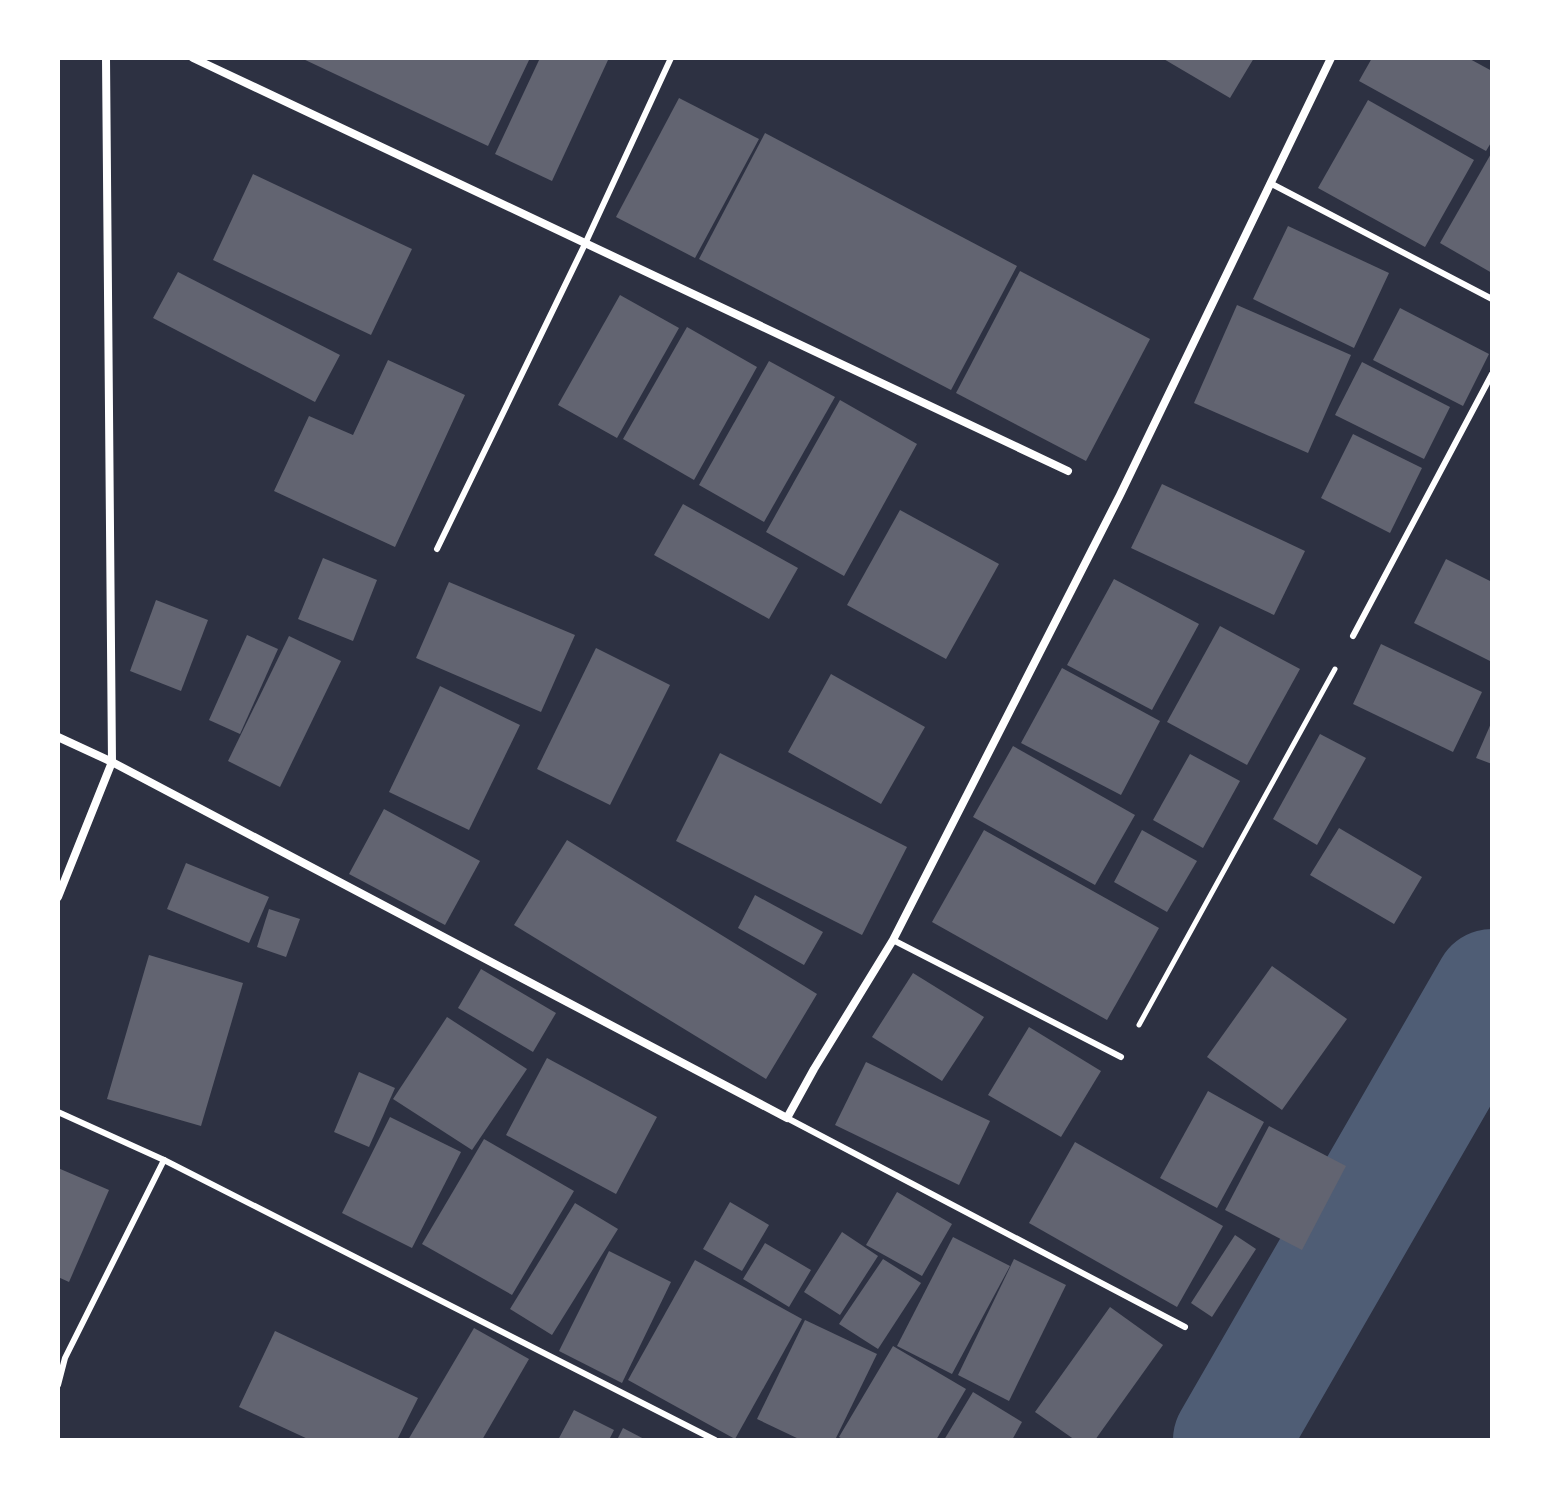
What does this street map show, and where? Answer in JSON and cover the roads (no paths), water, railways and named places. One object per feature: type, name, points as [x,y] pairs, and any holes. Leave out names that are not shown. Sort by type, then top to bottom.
[{"type":"street","points":[[58,897],[112,762],[106,58]]},
{"type":"street","points":[[193,58],[1068,471]]},
{"type":"street","points":[[58,737],[112,762],[787,1118],[893,940],[1120,495],[1331,58]]},
{"type":"lane","points":[[437,549],[671,58]]},
{"type":"lane","points":[[1270,183],[1492,299]]},
{"type":"lane","points":[[1353,636],[1492,374]]},
{"type":"lane","points":[[893,940],[1121,1057]]},
{"type":"lane","points":[[58,1112],[164,1160],[715,1440]]},
{"type":"lane","points":[[787,1118],[1185,1327]]},
{"type":"lane","points":[[58,1385],[65,1358],[164,1160]]},
{"type":"waterway","points":[[1231,1440],[1492,987]]}]
